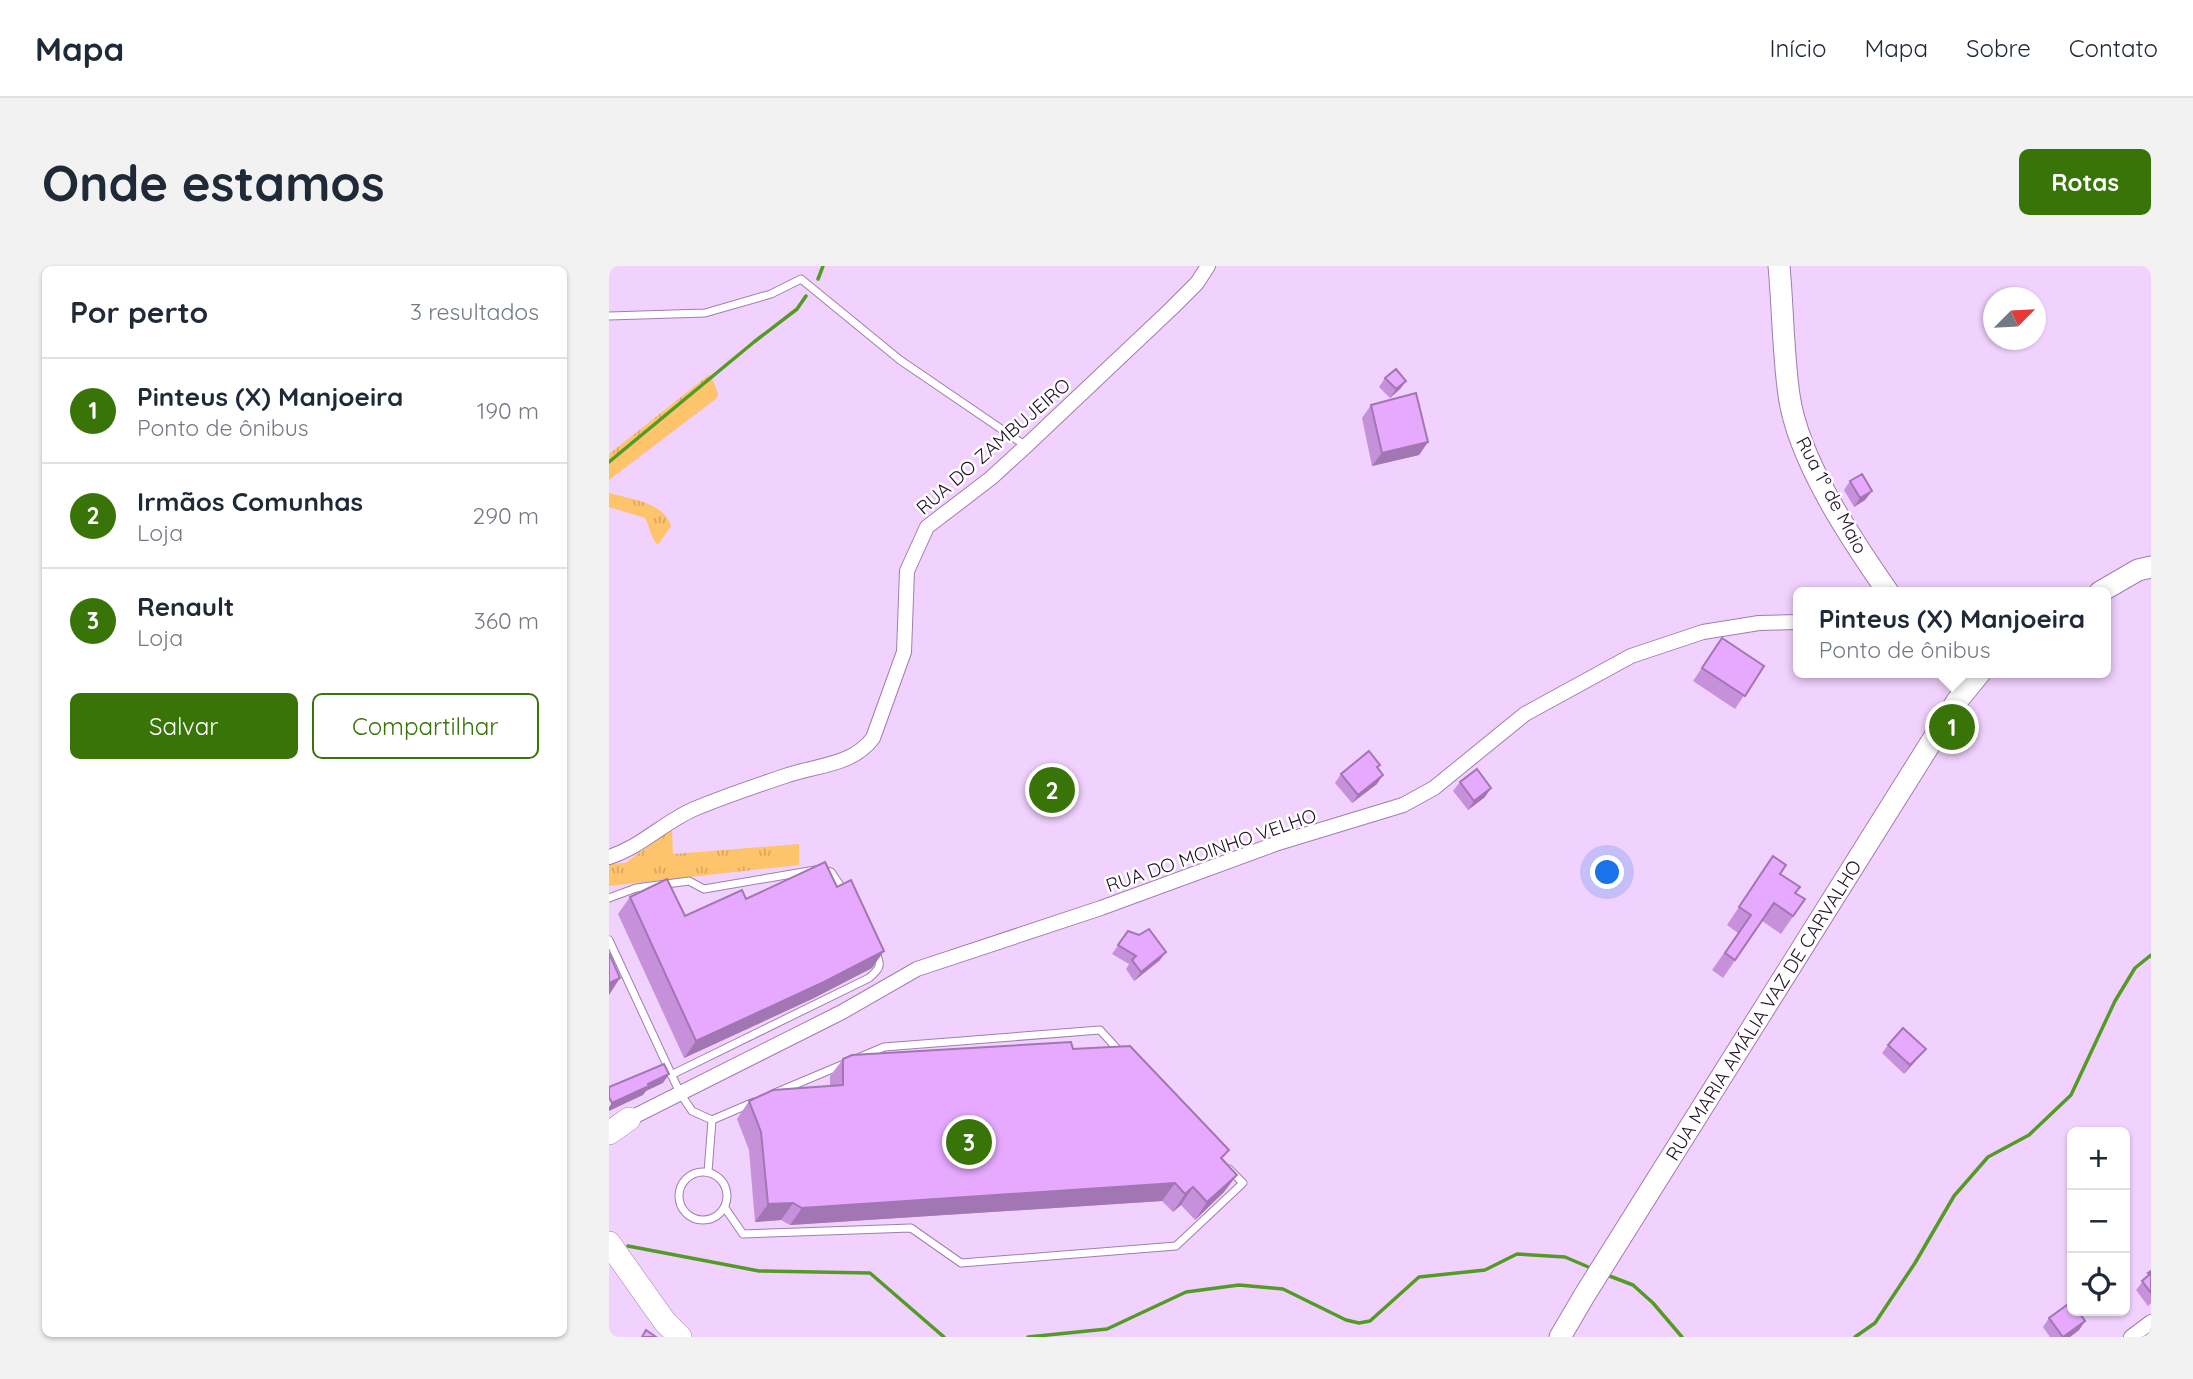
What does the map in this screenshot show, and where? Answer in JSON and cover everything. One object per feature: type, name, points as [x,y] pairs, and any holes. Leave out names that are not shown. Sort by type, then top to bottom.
[{"type":"main road","points":[[609,1133],[619,1122]]},
{"type":"main road","points":[[609,1243],[680,1337]]},
{"type":"street","name":"RUA DO ZAMBUJEIRO","points":[[609,857],[626,851],[691,810],[788,775],[845,760],[864,750],[873,738],[904,652],[907,571],[927,527],[991,478],[1171,309],[1208,266]]},
{"type":"street","name":"Rua 1º de Maio","points":[[1779,266],[1789,397],[1800,440],[1829,497],[1885,587]]},
{"type":"street","points":[[2109,587],[2138,570],[2151,567]]},
{"type":"street","name":"RUA DO MOINHO VELHO","points":[[619,1122],[842,1012],[917,969],[1101,908],[1278,843],[1403,805],[1434,788],[1525,714],[1631,656],[1703,632],[1759,623],[1793,622]]},
{"type":"street","name":"RUA MARIA AMÁLIA VAZ DE CARVALHO","points":[[1560,1337],[1971,678]]},
{"type":"street","points":[[2131,1337],[2151,1322]]},
{"type":"lane","points":[[609,316],[705,313],[771,294],[801,279],[900,360],[1025,446]]},
{"type":"lane","points":[[609,898],[636,888],[689,881],[704,889],[821,869],[831,872],[846,894]]},
{"type":"lane","points":[[609,940],[680,1093],[692,1111],[712,1120],[884,1047],[1100,1030],[1128,1061]]},
{"type":"lane","points":[[671,1074],[869,978],[879,970],[881,964],[871,942]]},
{"type":"lane","points":[[708,1172],[712,1120]]},
{"type":"lane","points":[[725,1208],[743,1234],[911,1228],[961,1263],[1176,1246],[1243,1184],[1224,1163]]},
{"type":"lane","points":[[699,1172],[708,1172],[723,1182],[728,1199],[719,1215],[702,1221],[686,1214],[681,1206],[680,1189],[684,1181],[699,1172]]},
{"type":"green space","points":[[710,374],[718,393],[717,398],[609,480],[609,454]]},
{"type":"green space","points":[[609,493],[645,503],[667,518],[671,526],[658,545],[645,518],[609,507]]},
{"type":"green space","points":[[672,829],[673,854],[799,844],[799,865],[609,886],[609,864],[625,863]]},
{"type":"building","points":[[1396,369],[1406,381],[1396,389],[1385,378]]},
{"type":"building","points":[[1416,393],[1428,442],[1382,453],[1371,405]]},
{"type":"building","points":[[1862,474],[1872,491],[1860,498],[1850,481]]},
{"type":"building","points":[[1722,638],[1764,666],[1745,696],[1702,668]]},
{"type":"building","points":[[1369,751],[1380,765],[1377,767],[1383,775],[1358,795],[1341,774]]},
{"type":"building","points":[[1477,769],[1491,788],[1474,801],[1460,782]]},
{"type":"building","points":[[1773,856],[1786,865],[1780,874],[1800,887],[1795,893],[1805,899],[1793,916],[1774,903],[1735,960],[1725,953],[1751,915],[1739,907]]},
{"type":"building","points":[[825,862],[837,887],[851,880],[884,951],[696,1041],[630,897],[667,879],[685,916],[742,890],[746,899]]},
{"type":"building","points":[[1149,929],[1166,952],[1141,972],[1132,960],[1136,956],[1118,945],[1128,931],[1139,935]]},
{"type":"building","points":[[609,953],[620,978],[609,983]]},
{"type":"building","points":[[1903,1028],[1926,1049],[1910,1065],[1888,1045]]},
{"type":"building","points":[[1071,1042],[1073,1049],[1130,1046],[1229,1150],[1221,1158],[1237,1175],[1207,1202],[1193,1187],[1185,1194],[1175,1183],[802,1208],[793,1203],[768,1204],[761,1132],[749,1101],[773,1090],[843,1085],[843,1059],[852,1055]]},
{"type":"building","points":[[664,1064],[669,1074],[612,1103],[609,1087]]},
{"type":"building","points":[[2151,1271],[2151,1293],[2142,1281]]},
{"type":"building","points":[[2067,1305],[2067,1316],[2082,1316],[2085,1321],[2063,1337],[2049,1318]]},
{"type":"building","points":[[646,1330],[656,1337],[642,1337]]},
{"type":"waterway","points":[[818,279],[823,266]]},
{"type":"waterway","points":[[609,462],[797,309],[806,296]]},
{"type":"waterway","points":[[1855,1337],[1875,1323],[1915,1263],[1954,1196],[1988,1157],[2029,1135],[2071,1095],[2115,1001],[2135,968],[2151,955]]},
{"type":"waterway","points":[[628,1246],[759,1271],[870,1273],[944,1337]]},
{"type":"waterway","points":[[1028,1337],[1107,1329],[1186,1292],[1239,1285],[1283,1289],[1346,1320],[1359,1323],[1370,1321],[1419,1277],[1485,1270],[1517,1254],[1565,1257],[1593,1269]]},
{"type":"waterway","points":[[1607,1275],[1633,1285],[1653,1303],[1682,1337]]},
{"type":"place","name":"Pinteus (X) Manjoeira","points":[[1952,727]]},
{"type":"place","name":"Irmãos Comunhas","points":[[1052,790]]},
{"type":"place","name":"Renault","points":[[969,1142]]}]
